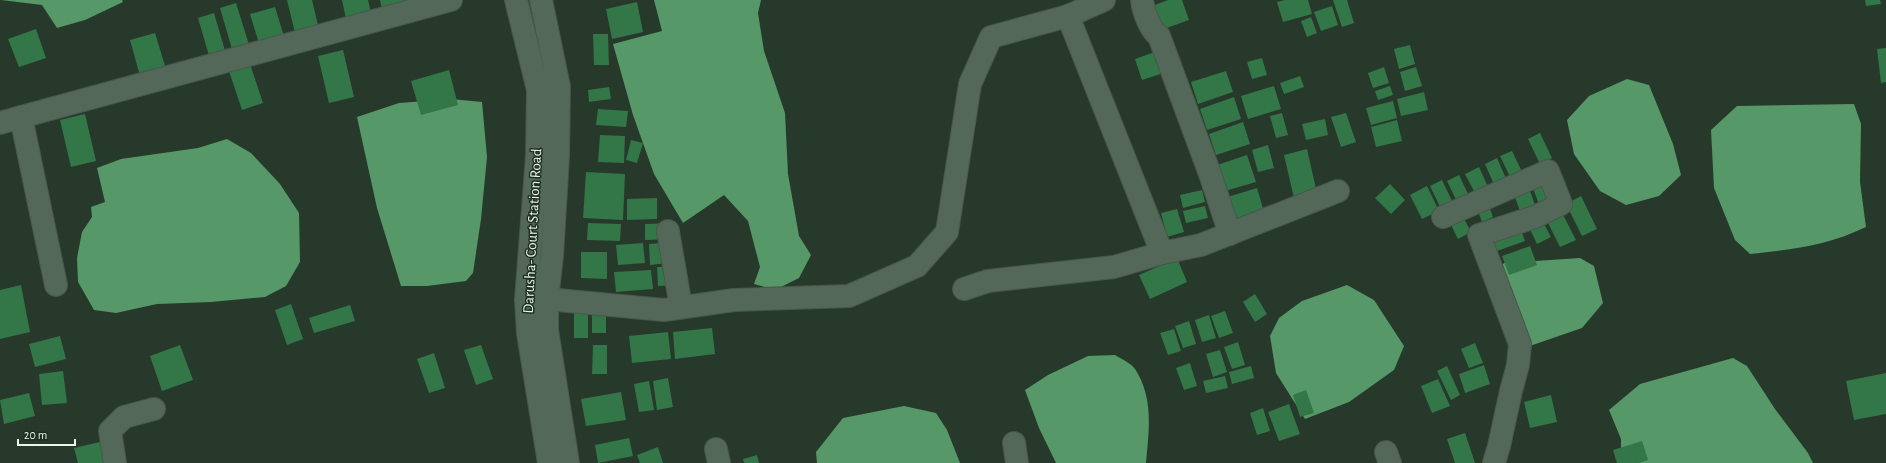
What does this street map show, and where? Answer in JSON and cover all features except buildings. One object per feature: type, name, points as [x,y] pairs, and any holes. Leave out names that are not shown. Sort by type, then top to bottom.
[{"type":"street","points":[[0,123],[451,0]]},
{"type":"street","name":"Darusha- Court Station Road","points":[[516,0],[538,90],[537,156],[526,300],[528,333],[549,463]]},
{"type":"street","name":"Darusha- Court Station Road","points":[[541,0],[559,87],[558,156],[552,256],[547,299],[547,330],[568,463]]},
{"type":"street","points":[[547,299],[664,310],[734,300],[849,296],[917,266],[947,232],[970,84],[991,37],[1068,16],[1104,0]]},
{"type":"street","points":[[1142,0],[1145,13],[1154,33],[1159,36],[1178,85],[1230,234]]},
{"type":"street","points":[[1068,16],[1162,253]]},
{"type":"street","points":[[21,117],[56,285]]},
{"type":"street","points":[[1443,217],[1548,171],[1561,204],[1535,217],[1479,235],[1520,344],[1518,365],[1500,446],[1494,463]]},
{"type":"street","points":[[964,289],[988,281],[1114,267],[1162,253],[1201,245],[1338,191]]},
{"type":"street","points":[[668,231],[681,307]]},
{"type":"street","points":[[115,463],[110,431],[124,417],[154,409]]},
{"type":"shaded area","points":[[1,0],[122,0],[123,2],[85,20],[57,28],[42,5]]},
{"type":"shaded area","points":[[654,0],[761,0],[758,13],[764,51],[785,113],[788,174],[799,236],[811,255],[799,278],[775,290],[754,284],[760,267],[748,221],[724,195],[683,223],[654,174],[633,115],[613,44],[662,31]]},
{"type":"shaded area","points":[[1627,79],[1649,85],[1673,144],[1681,175],[1659,196],[1626,205],[1600,191],[1574,154],[1567,120],[1589,96]]},
{"type":"shaded area","points":[[451,99],[482,102],[487,157],[481,219],[473,273],[466,281],[427,286],[401,286],[377,208],[357,117],[399,103]]},
{"type":"shaded area","points":[[1854,104],[1861,124],[1860,182],[1866,227],[1823,243],[1750,254],[1735,240],[1714,188],[1711,130],[1737,106]]},
{"type":"shaded area","points":[[227,139],[251,153],[280,184],[299,213],[300,262],[286,286],[265,297],[211,302],[157,304],[116,313],[94,310],[78,282],[77,258],[82,232],[92,217],[91,207],[105,202],[97,168],[121,159],[198,148]]},
{"type":"shaded area","points":[[1580,258],[1594,266],[1603,303],[1582,328],[1524,348],[1508,345],[1491,297],[1494,274],[1504,263]]},
{"type":"shaded area","points":[[1347,285],[1374,300],[1404,346],[1394,370],[1349,402],[1305,419],[1276,373],[1270,336],[1279,318],[1302,301]]},
{"type":"shaded area","points":[[1115,355],[1135,369],[1145,391],[1149,415],[1146,463],[1056,463],[1039,428],[1025,390],[1048,375],[1088,356]]},
{"type":"shaded area","points":[[1733,358],[1747,366],[1775,409],[1808,453],[1813,463],[1621,463],[1621,439],[1609,410],[1640,384]]},
{"type":"shaded area","points":[[904,406],[936,413],[947,430],[960,463],[817,463],[816,452],[843,418]]}]
